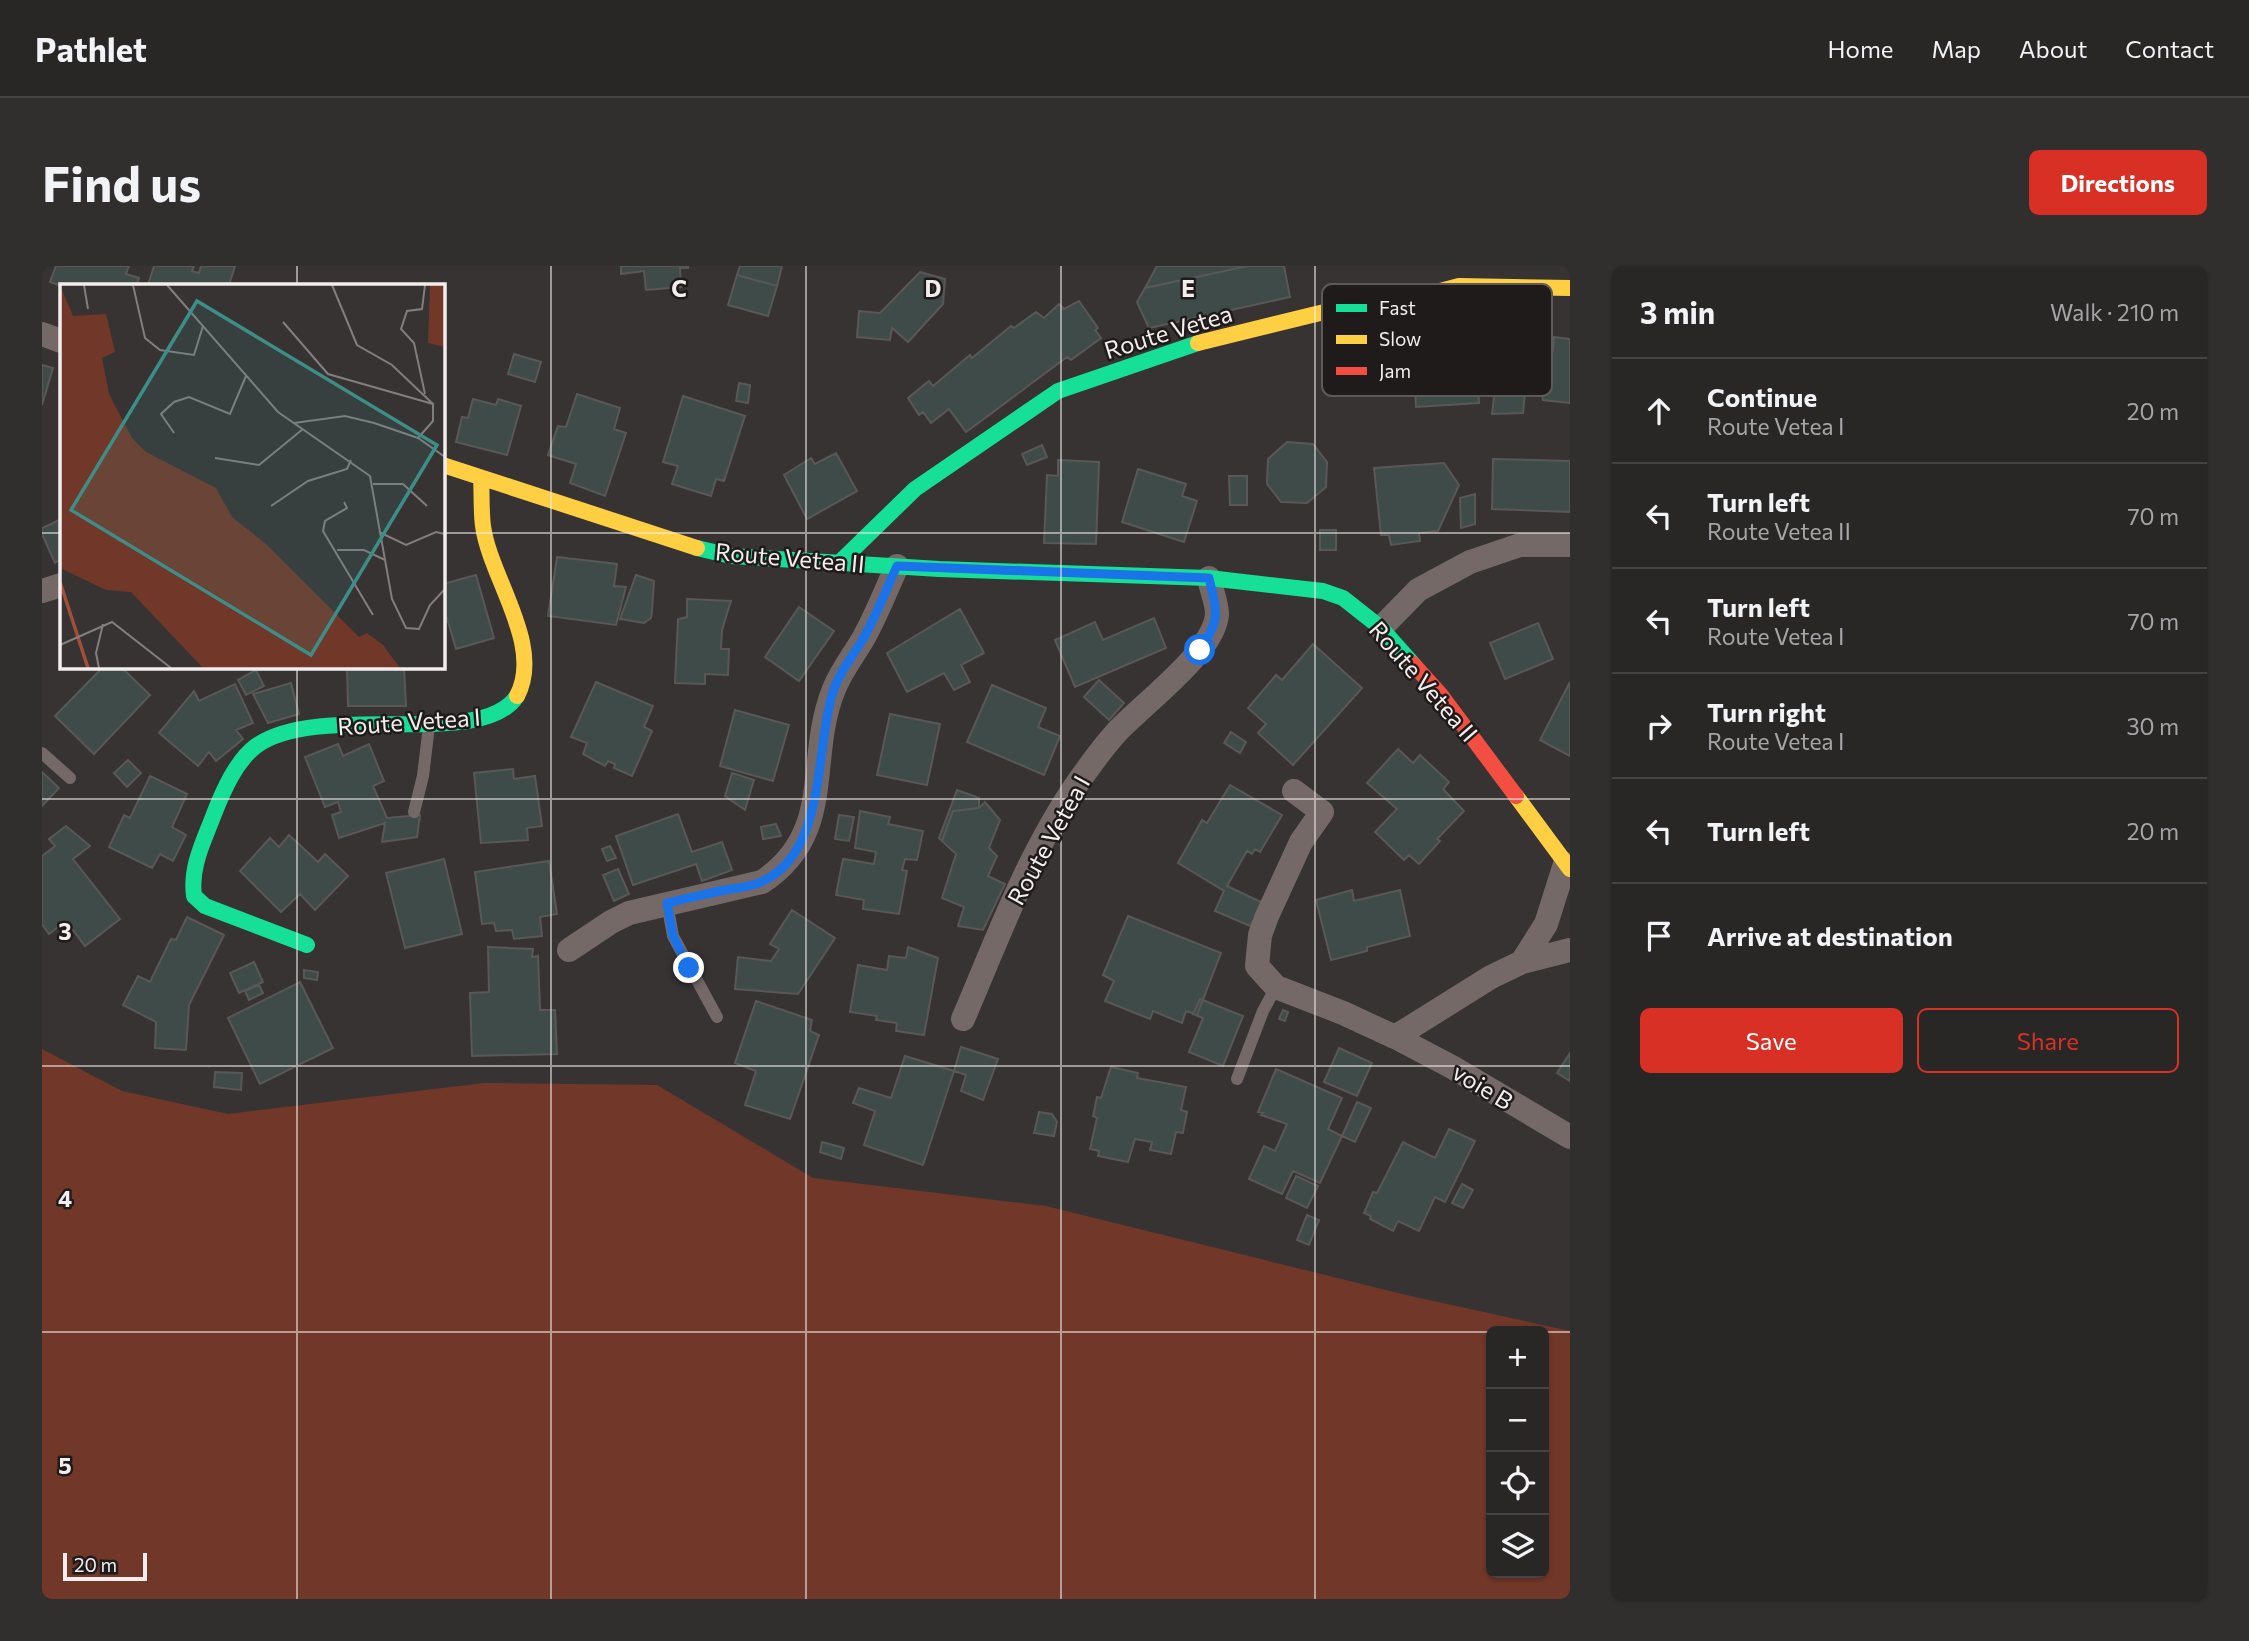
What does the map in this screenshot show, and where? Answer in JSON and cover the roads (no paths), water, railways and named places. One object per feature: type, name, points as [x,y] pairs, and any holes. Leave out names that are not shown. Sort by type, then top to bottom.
[{"type":"street","name":"Route Vetea","points":[[1446,284],[1462,276],[1534,284]]},
{"type":"street","name":"Route Vetea","points":[[1552,286],[1570,288]]},
{"type":"street","name":"Route Vetea","points":[[838,564],[915,488],[1058,391],[1211,338],[1322,312]]},
{"type":"street","points":[[42,334],[60,341]]},
{"type":"street","name":"Route Vetea II","points":[[444,466],[698,549],[731,556],[838,564],[1209,578],[1323,591],[1343,598],[1381,628],[1440,694],[1568,866]]},
{"type":"street","name":"Route Vetea I","points":[[307,945],[205,906],[194,896],[193,875],[218,806],[238,767],[256,747],[275,736],[301,728],[473,721],[500,713],[513,702],[527,669],[524,649],[483,528],[481,478]]},
{"type":"street","points":[[1381,628],[1419,590],[1470,562],[1520,545],[1570,545]]},
{"type":"street","points":[[569,950],[629,913],[762,882],[792,856],[804,838],[812,816],[824,722],[833,691],[846,664],[864,638],[897,566]]},
{"type":"street","name":"Route Vetea I","points":[[963,1019],[1002,922],[1068,797],[1116,733],[1200,650],[1213,632],[1217,613],[1209,578]]},
{"type":"street","points":[[42,592],[60,585]]},
{"type":"street","name":"voie B","points":[[1294,791],[1321,812],[1301,842],[1267,916],[1260,935],[1257,965],[1276,988],[1343,1013],[1395,1037],[1452,1067],[1570,1137]]},
{"type":"street","points":[[1543,833],[1570,834]]},
{"type":"street","points":[[1522,962],[1546,925],[1568,866]]},
{"type":"street","points":[[1395,1037],[1455,998],[1522,962],[1570,950]]},
{"type":"lane","points":[[414,812],[423,776],[429,724]]},
{"type":"lane","points":[[42,752],[70,778]]},
{"type":"lane","points":[[667,903],[673,936],[717,1017]]},
{"type":"lane","points":[[1237,1079],[1263,1011],[1276,988]]}]
